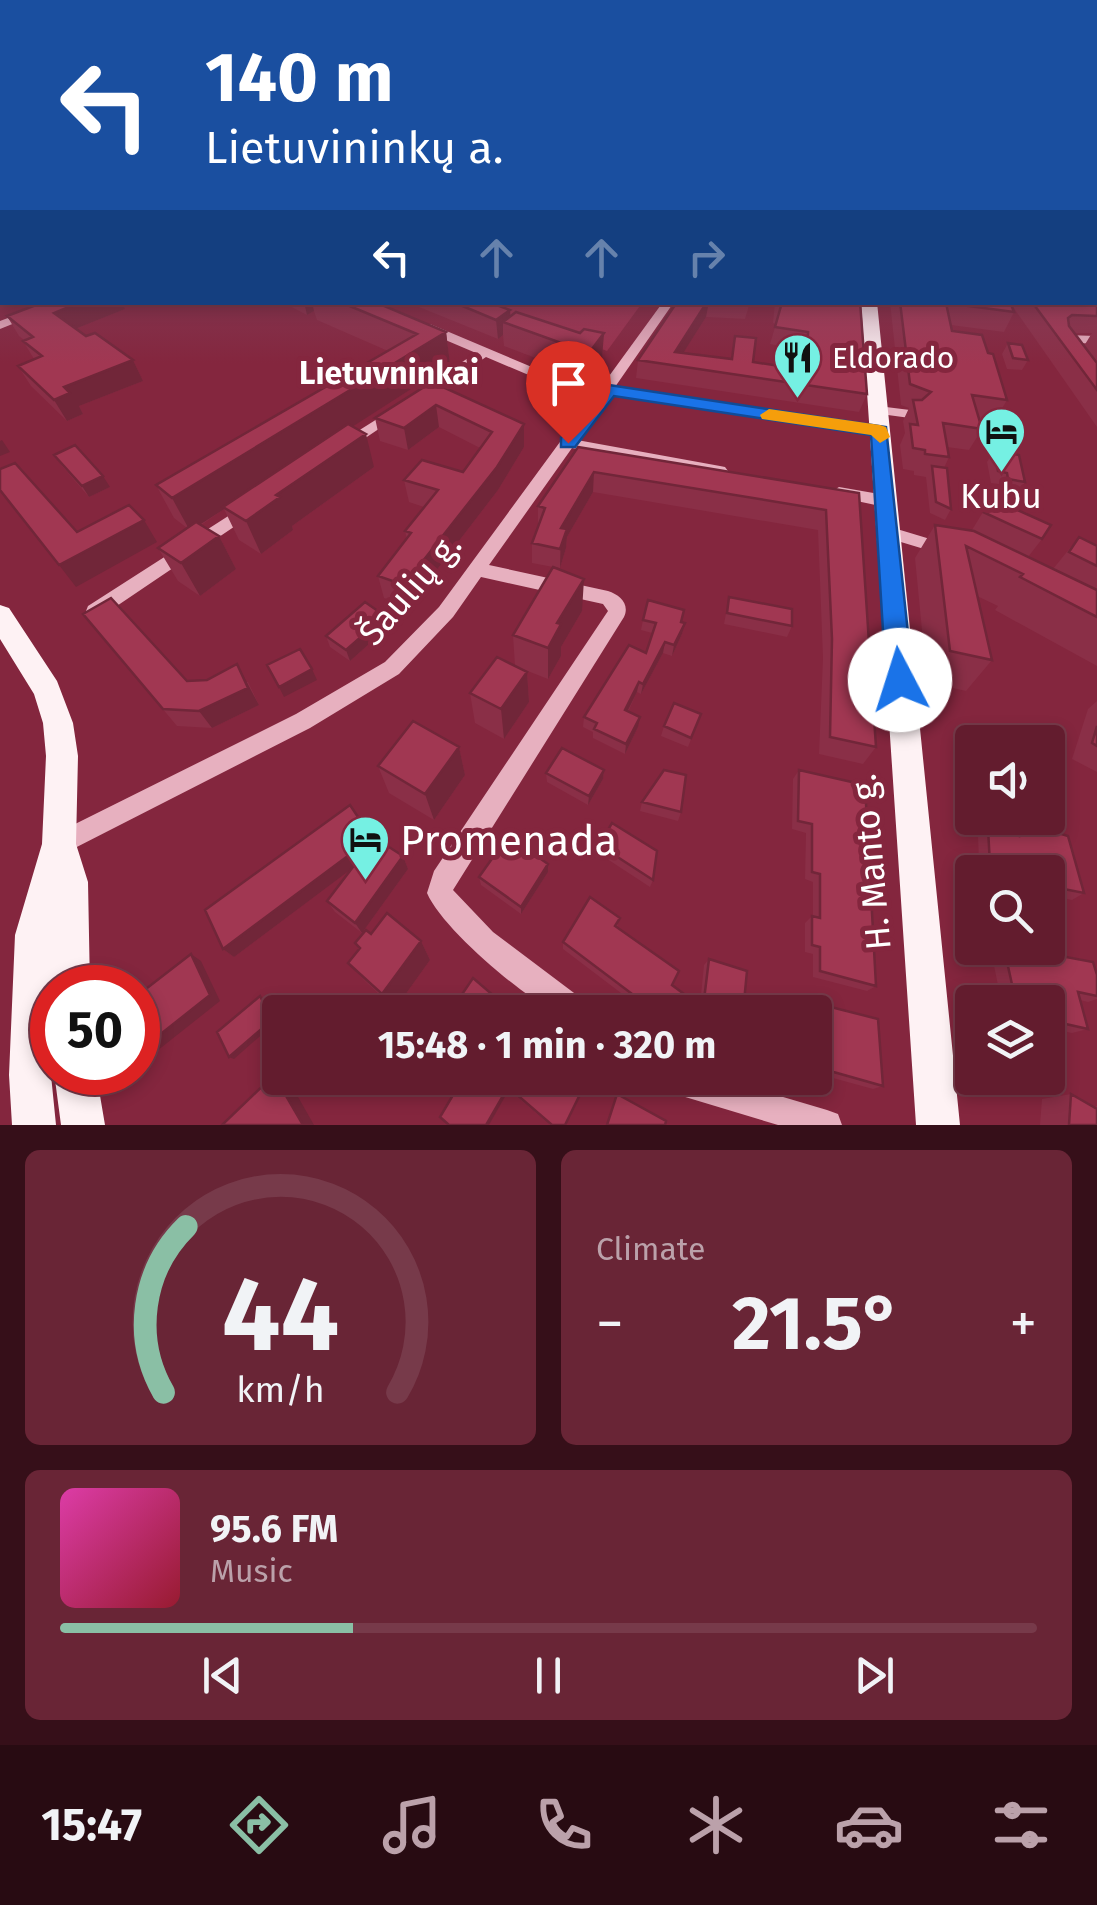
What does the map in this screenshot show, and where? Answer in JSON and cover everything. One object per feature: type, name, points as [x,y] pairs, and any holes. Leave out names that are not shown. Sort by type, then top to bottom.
[{"type":"main road","name":"H. Manto g.","points":[[869,305],[941,1125]]},
{"type":"main road","points":[[0,616],[46,690],[58,724],[62,756],[59,844],[34,936],[30,1075],[34,1125]]},
{"type":"main road","points":[[59,844],[70,882],[71,965]]},
{"type":"main road","points":[[79,1095],[82,1125]]},
{"type":"street","points":[[0,324],[54,305]]},
{"type":"street","name":"Šaulių g.","points":[[59,844],[352,695],[392,668],[420,640],[477,568],[605,396],[667,305]]},
{"type":"street","points":[[408,318],[485,352],[605,396],[879,420],[910,414]]},
{"type":"street","points":[[1078,355],[1065,339],[1097,340]]},
{"type":"street","points":[[336,451],[485,352]]},
{"type":"street","points":[[568,443],[733,473]]},
{"type":"street","points":[[825,490],[960,555]]},
{"type":"street","points":[[95,611],[256,504]]},
{"type":"street","points":[[477,568],[608,598],[616,604],[618,612],[443,880],[440,893],[448,906],[479,934],[555,995]]},
{"type":"street","points":[[728,1095],[827,1125]]},
{"type":"shaded area","points":[[483,305],[641,305],[607,351]]},
{"type":"building","points":[[36,305],[74,305],[54,313],[86,336],[95,333],[133,360],[64,387],[70,393],[54,400],[18,366],[42,356],[23,341],[33,337],[7,316]]},
{"type":"building","points":[[347,305],[382,305],[446,332],[172,498],[156,485],[417,334]]},
{"type":"building","points":[[460,305],[497,305],[510,310],[496,320]]},
{"type":"building","points":[[675,305],[705,305],[675,352],[732,359],[735,336],[756,338],[753,362],[806,370],[808,332],[775,327],[781,306],[777,305],[860,305],[867,394],[638,360]]},
{"type":"building","points":[[900,305],[946,305],[952,331],[982,335],[988,353],[993,354],[1007,400],[972,395],[982,429],[943,423],[949,457],[925,454],[925,450],[913,448],[910,424],[918,425],[913,400],[922,400],[931,392],[910,384]]},
{"type":"building","points":[[961,305],[1011,305],[1014,312]]},
{"type":"building","points":[[1034,305],[1097,305],[1097,316],[1068,318],[1069,326],[1097,363],[1097,390]]},
{"type":"building","points":[[516,312],[580,333],[584,329],[604,333],[589,353],[503,322]]},
{"type":"building","points":[[1008,343],[1022,345],[1028,360],[1013,358]]},
{"type":"building","points":[[432,382],[524,424],[497,467],[404,585],[378,576],[411,533],[405,531],[438,490],[404,480],[422,460],[463,472],[492,432],[436,405],[404,428],[375,418]]},
{"type":"building","points":[[348,424],[366,434],[276,495],[280,497],[246,521],[223,507]]},
{"type":"building","points":[[75,445],[103,476],[82,486],[54,455]]},
{"type":"building","points":[[578,447],[859,493],[876,747],[830,737],[832,639],[826,510],[594,472],[561,528],[567,529],[560,549],[532,543],[545,508],[538,506]]},
{"type":"building","points":[[994,451],[1019,455],[1025,482],[1008,479],[1007,473],[998,471]]},
{"type":"building","points":[[15,463],[77,532],[129,505],[144,520],[59,565],[0,490],[0,469]]},
{"type":"building","points":[[932,466],[947,468],[951,509],[936,502]]},
{"type":"building","points":[[993,499],[1051,525],[1042,539],[983,512]]},
{"type":"building","points":[[196,522],[219,536],[181,563],[158,548]]},
{"type":"building","points":[[935,525],[974,531],[1097,590],[1097,617],[966,546],[992,660],[950,651]]},
{"type":"building","points":[[1079,537],[1097,546],[1097,566],[1069,552]]},
{"type":"building","points":[[553,567],[584,579],[557,623],[561,624],[548,648],[513,635]]},
{"type":"building","points":[[729,597],[792,609],[792,626],[727,613]]},
{"type":"building","points":[[111,598],[187,681],[207,680],[237,664],[248,688],[199,711],[163,709],[83,614]]},
{"type":"building","points":[[648,600],[684,610],[681,622],[685,623],[674,645],[665,642],[625,710],[640,717],[626,744],[594,729],[597,723],[584,717],[629,645],[646,653],[656,623],[643,620]]},
{"type":"building","points":[[365,602],[385,616],[346,650],[326,636]]},
{"type":"building","points":[[300,649],[312,669],[279,687],[267,665]]},
{"type":"building","points":[[497,657],[527,672],[501,709],[470,693]]},
{"type":"building","points":[[674,703],[701,714],[691,738],[664,726]]},
{"type":"building","points":[[413,721],[459,747],[425,794],[378,766]]},
{"type":"building","points":[[562,748],[604,770],[589,796],[546,773]]},
{"type":"building","points":[[664,770],[686,775],[681,812],[642,802]]},
{"type":"building","points":[[799,770],[865,785],[876,986],[820,971],[820,947],[812,945],[812,916],[820,918],[820,874],[812,872],[812,824],[798,821]]},
{"type":"building","points":[[350,805],[372,838],[223,949],[205,910]]},
{"type":"building","points":[[612,823],[657,851],[653,880],[599,845]]},
{"type":"building","points":[[988,835],[1068,836],[1084,893],[1065,889],[1065,855],[989,855]]},
{"type":"building","points":[[508,836],[548,864],[521,907],[479,877]]},
{"type":"building","points":[[375,838],[403,856],[355,923],[327,901]]},
{"type":"building","points":[[590,897],[620,918],[615,926],[679,971],[672,985],[685,995],[633,995],[563,942]]},
{"type":"building","points":[[387,913],[421,941],[382,994],[348,963],[360,948],[355,943],[366,930],[371,934]]},
{"type":"building","points":[[191,954],[210,995],[160,1035],[160,978]]},
{"type":"building","points":[[1065,957],[1093,962],[1097,996],[1078,992],[1088,1029],[1065,1024],[1065,985],[1012,985],[1008,965],[1065,965]]},
{"type":"building","points":[[709,959],[747,971],[745,995],[705,995]]},
{"type":"building","points":[[473,978],[493,995],[462,995]]},
{"type":"building","points":[[260,996],[262,1029],[229,1057],[217,1032]]},
{"type":"building","points":[[832,1007],[878,1019],[883,1086],[832,1072]]},
{"type":"building","points":[[262,1087],[262,1095],[286,1095],[303,1125],[222,1125]]},
{"type":"building","points":[[1071,1094],[1097,1109],[1097,1125],[1069,1125]]},
{"type":"building","points":[[453,1095],[503,1095],[486,1125],[449,1125],[440,1117]]},
{"type":"building","points":[[517,1095],[580,1095],[565,1125],[552,1125]]},
{"type":"building","points":[[617,1095],[666,1121],[665,1125],[607,1125]]},
{"type":"slow traffic","points":[[769,415],[880,431],[880,437]]},
{"type":"place","name":"Eldorado","points":[[797,400]]},
{"type":"place","name":"Kubu","points":[[1001,474]]},
{"type":"place","name":"Promenada","points":[[365,882]]},
{"type":"district","name":"Lietuvninkai","points":[[389,373]]},
{"type":"route","points":[[568,443],[609,390],[880,431],[900,680]]}]
